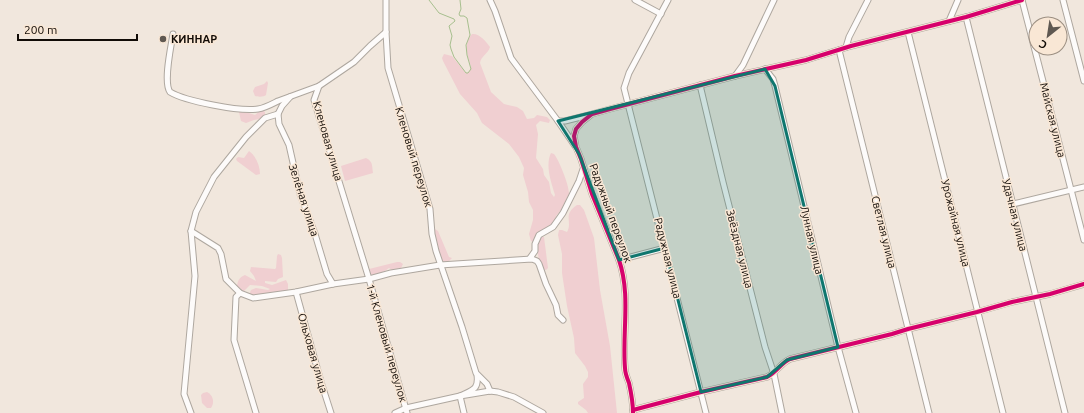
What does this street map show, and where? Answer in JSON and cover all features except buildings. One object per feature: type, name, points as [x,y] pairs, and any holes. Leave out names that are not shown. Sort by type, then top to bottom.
[{"type":"street","name":"Кленовый переулок","points":[[386,0],[388,68],[430,209],[433,239],[477,375],[487,384],[490,391]]},
{"type":"street","points":[[490,0],[511,58],[576,147]]},
{"type":"street","points":[[635,0],[661,14]]},
{"type":"street","name":"Радужная улица","points":[[668,0],[625,82],[625,91],[706,413]]},
{"type":"street","points":[[735,76],[743,65],[774,0]]},
{"type":"street","points":[[846,47],[849,37],[868,0]]},
{"type":"street","points":[[949,21],[958,0]]},
{"type":"street","name":"Радужный переулок","points":[[633,411],[625,368],[624,328],[626,310],[623,276],[619,260],[592,194],[584,166],[576,147],[574,136],[576,128],[592,114],[735,76],[806,60],[846,47],[966,17],[1022,0]]},
{"type":"street","name":"Майская улица","points":[[1022,0],[1084,240]]},
{"type":"street","points":[[1063,0],[1084,81]]},
{"type":"street","name":"Удачная улица","points":[[966,17],[1065,413]]},
{"type":"street","name":"Кленовая улица","points":[[369,278],[314,102],[319,86],[354,62],[386,32]]},
{"type":"street","name":"Урожайная улица","points":[[908,32],[1003,413]]},
{"type":"street","points":[[173,34],[168,72],[168,89],[171,93],[204,103],[246,110],[259,109],[319,86]]},
{"type":"street","name":"Светлая улица","points":[[839,50],[929,413]]},
{"type":"street","points":[[743,65],[753,72]]},
{"type":"street","name":"Лунная улица","points":[[765,69],[773,79],[838,347],[856,413]]},
{"type":"street","name":"Звёздная улица","points":[[700,85],[745,270],[765,347],[774,374],[782,413]]},
{"type":"street","points":[[190,413],[184,394],[195,276],[191,231],[196,212],[211,182],[221,167],[246,137],[262,121],[267,117],[278,114],[290,96]]},
{"type":"street","name":"Зелёная улица","points":[[278,114],[279,124],[289,146],[300,194],[315,234],[327,274],[333,284]]},
{"type":"street","points":[[558,121],[565,121],[592,114]]},
{"type":"street","points":[[530,258],[535,251],[535,244],[539,235],[553,227],[562,216],[579,181],[584,166]]},
{"type":"street","points":[[1013,204],[1084,187]]},
{"type":"street","points":[[191,231],[218,248],[221,254],[226,279],[240,293],[255,298],[296,292],[440,264],[530,258],[539,264],[556,305],[558,315],[563,320]]},
{"type":"street","points":[[619,260],[665,248]]},
{"type":"street","name":"1-й Кленовый переулок","points":[[369,278],[406,411]]},
{"type":"street","points":[[633,411],[701,392],[764,378],[774,374],[787,360],[1084,284]]},
{"type":"street","name":"Ольховая улица","points":[[296,292],[319,376],[331,413]]},
{"type":"street","points":[[240,293],[236,297],[234,340],[256,413]]},
{"type":"street","points":[[460,396],[476,387],[478,383],[477,375]]},
{"type":"street","points":[[395,413],[460,396],[490,391],[514,397],[543,413]]},
{"type":"street","points":[[460,396],[464,413]]},
{"type":"highlighted area","points":[[765,69],[775,86],[838,347],[787,360],[767,377],[701,392],[665,248],[619,260],[579,154],[558,121]]},
{"type":"shaded area","points":[[472,34],[480,36],[490,47],[480,63],[491,92],[504,104],[517,107],[523,111],[527,119],[534,118],[537,115],[547,117],[550,120],[549,123],[540,121],[536,125],[538,134],[536,158],[549,182],[551,193],[554,197],[555,195],[549,174],[549,158],[551,153],[554,154],[564,174],[569,195],[566,204],[556,216],[555,222],[533,242],[531,241],[529,234],[533,220],[533,210],[529,202],[523,175],[524,168],[519,157],[509,144],[482,123],[477,113],[460,94],[442,58],[444,54],[452,56],[465,72],[468,73],[471,67],[466,46]]},
{"type":"shaded area","points":[[267,81],[266,95],[261,97],[255,96],[253,91],[255,87],[264,84]]},
{"type":"shaded area","points":[[262,109],[265,112],[265,115],[259,119],[246,123],[241,121],[240,110],[255,115]]},
{"type":"shaded area","points":[[249,151],[257,161],[260,174],[256,175],[236,159],[238,157],[244,158]]},
{"type":"shaded area","points":[[366,158],[371,162],[373,173],[345,181],[341,166]]},
{"type":"shaded area","points":[[577,205],[580,205],[584,210],[594,238],[600,290],[610,346],[617,413],[588,413],[578,404],[578,402],[584,398],[583,384],[588,377],[588,372],[575,353],[574,338],[562,273],[562,254],[558,235],[559,230],[567,232],[569,228],[570,212]]},
{"type":"shaded area","points":[[435,229],[438,231],[449,257],[452,258],[448,262],[442,263],[433,231]]},
{"type":"shaded area","points":[[541,236],[544,237],[548,268],[546,270],[542,269],[539,260],[538,245]]},
{"type":"shaded area","points":[[278,254],[281,255],[282,258],[283,277],[278,279],[276,282],[265,281],[265,283],[272,285],[286,280],[288,290],[251,296],[249,295],[251,290],[256,288],[270,289],[262,286],[250,285],[243,292],[237,288],[239,280],[245,275],[256,281],[250,271],[251,267],[275,269]]},
{"type":"shaded area","points":[[397,262],[403,264],[400,270],[392,270],[389,268],[380,273],[371,275],[368,271],[369,269]]},
{"type":"shaded area","points":[[207,392],[213,399],[211,408],[207,408],[202,403],[201,395]]},
{"type":"waterway","points":[[429,0],[439,13],[454,19],[455,21],[449,26],[452,36],[450,45],[451,49],[454,57],[466,73],[468,73],[471,69],[466,45],[470,35],[467,18],[460,16],[459,14],[461,9],[460,0]]},
{"type":"cycle path","points":[[633,413],[629,383],[625,370],[625,287],[623,273],[592,194],[576,147],[574,136],[576,129],[582,122],[592,114],[610,109],[735,76],[806,60],[851,46],[966,17],[1022,0]]},
{"type":"cycle path","points":[[633,410],[701,392],[767,377],[790,359],[1012,302],[1050,294],[1084,284]]},
{"type":"place","name":"КИННАР","points":[[163,39]]}]
